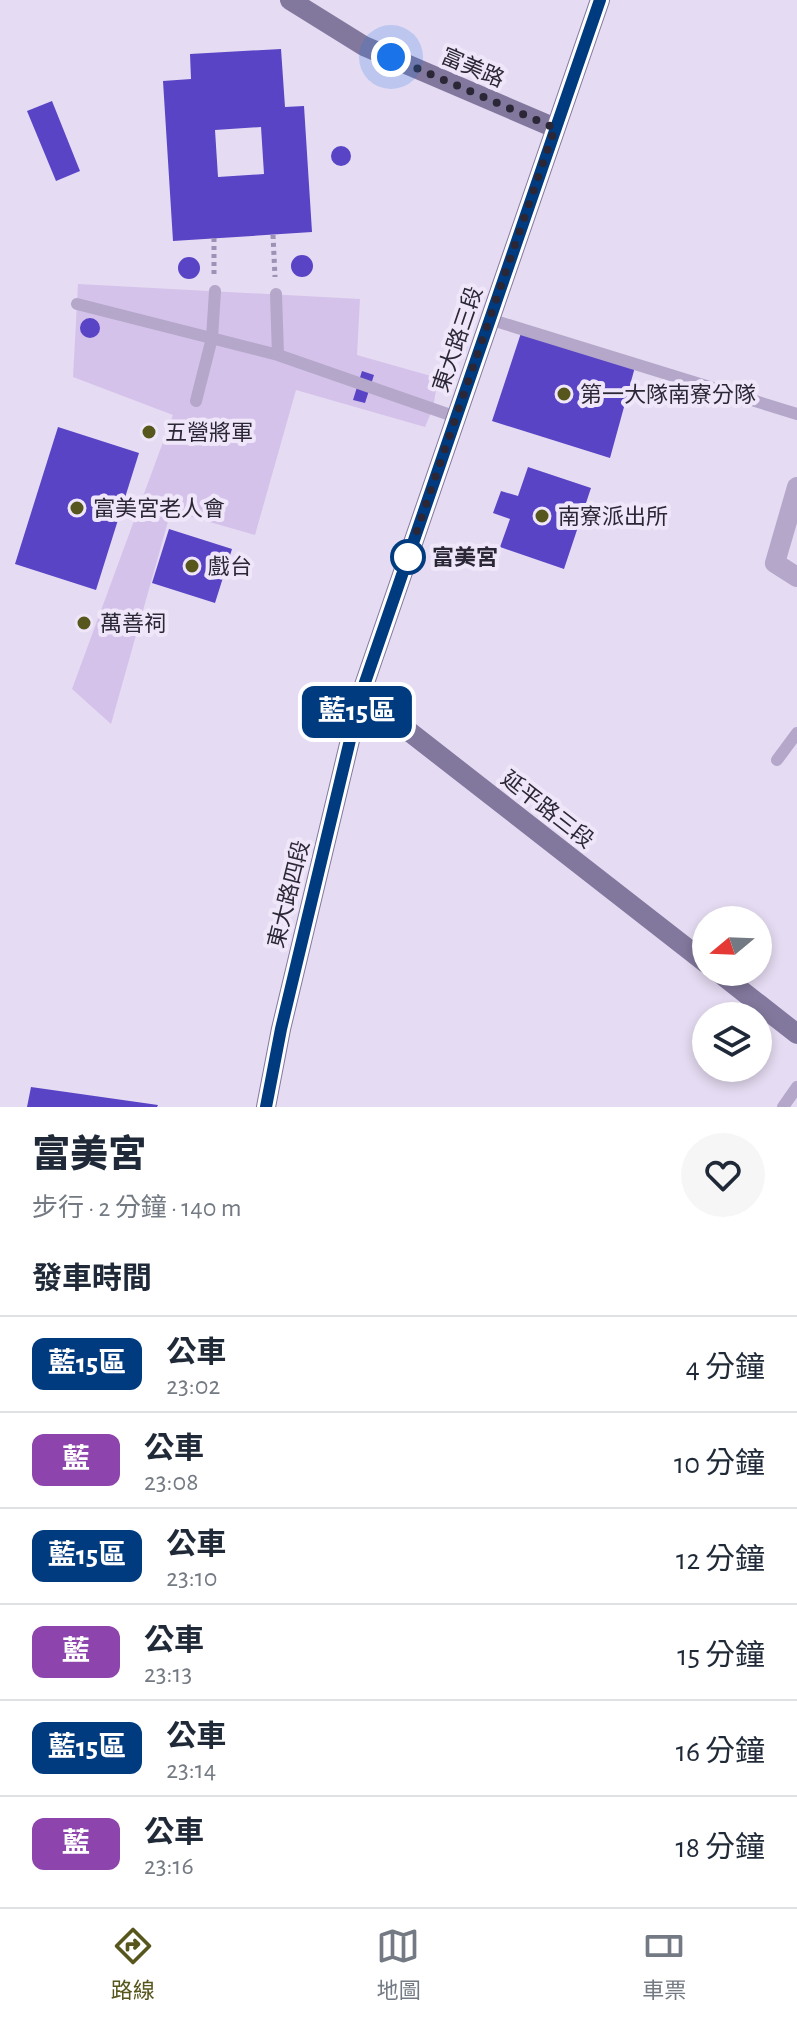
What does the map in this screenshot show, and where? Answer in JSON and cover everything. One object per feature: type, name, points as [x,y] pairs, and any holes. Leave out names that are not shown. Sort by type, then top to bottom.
[{"type":"main road","name":"富美路","points":[[290,0],[364,46],[555,128]]},
{"type":"main road","name":"東大路三段","points":[[361,694],[600,0]]},
{"type":"main road","name":"延平路三段","points":[[361,694],[692,952]]},
{"type":"main road","name":"東大路四段","points":[[266,1107],[281,1029],[361,694]]},
{"type":"main road","points":[[736,986],[797,1034]]},
{"type":"street","points":[[797,487],[775,563],[797,577]]},
{"type":"lane","points":[[196,401],[212,338],[215,291]]},
{"type":"lane","points":[[276,294],[278,355]]},
{"type":"lane","points":[[77,304],[278,355],[456,417]]},
{"type":"lane","points":[[489,319],[797,414]]},
{"type":"lane","points":[[777,760],[797,733]]},
{"type":"lane","points":[[783,1107],[797,1087]]},
{"type":"path","points":[[273,235],[276,294]]},
{"type":"path","points":[[214,238],[215,291]]},
{"type":"shaded area","points":[[78,284],[360,299],[357,355],[438,378],[433,408],[425,427],[296,390],[255,535],[171,511],[111,724],[72,689],[173,415],[73,377]]},
{"type":"building","points":[[281,49],[285,107],[304,106],[312,232],[173,241],[163,81],[191,79],[190,54]],"holes":[[[261,127],[264,174],[218,177],[215,130]]]},
{"type":"building","points":[[52,101],[80,171],[56,181],[27,111]]},
{"type":"building","points":[[341,146],[348,149],[351,156],[348,163],[341,166],[334,163],[331,156],[334,149]]},
{"type":"building","points":[[302,255],[310,258],[313,266],[310,274],[302,277],[294,274],[291,266],[294,258]]},
{"type":"building","points":[[189,257],[197,260],[200,268],[197,276],[189,279],[181,276],[178,268],[181,260]]},
{"type":"building","points":[[90,318],[97,321],[100,328],[97,335],[90,338],[83,335],[80,328],[83,321]]},
{"type":"building","name":"第一大隊南寮分隊","points":[[521,333],[635,367],[610,458],[492,421]]},
{"type":"building","points":[[362,371],[374,375],[365,403],[353,400]]},
{"type":"building","name":"富美宮老人會","points":[[58,427],[139,453],[96,590],[15,564]]},
{"type":"building","name":"南寮派出所","points":[[528,467],[591,488],[564,569],[500,547],[510,519],[493,513],[501,491],[518,496]]},
{"type":"building","name":"戲台","points":[[169,529],[232,549],[215,603],[152,583]]},
{"type":"building","points":[[31,1087],[158,1105],[27,1107]]},
{"type":"bus line","name":"藍15區","points":[[266,1107],[281,1029],[361,694],[600,0]]},
{"type":"place","name":"第一大隊南寮分隊","points":[[564,394]]},
{"type":"place","name":"五營將軍","points":[[149,432]]},
{"type":"place","name":"富美宮老人會","points":[[77,508]]},
{"type":"place","name":"南寮派出所","points":[[542,516]]},
{"type":"place","name":"富美宮","points":[[408,557]]},
{"type":"place","name":"戲台","points":[[192,566]]},
{"type":"place","name":"萬善祠","points":[[84,623]]},
{"type":"route","points":[[391,57],[555,128],[408,557]]}]
